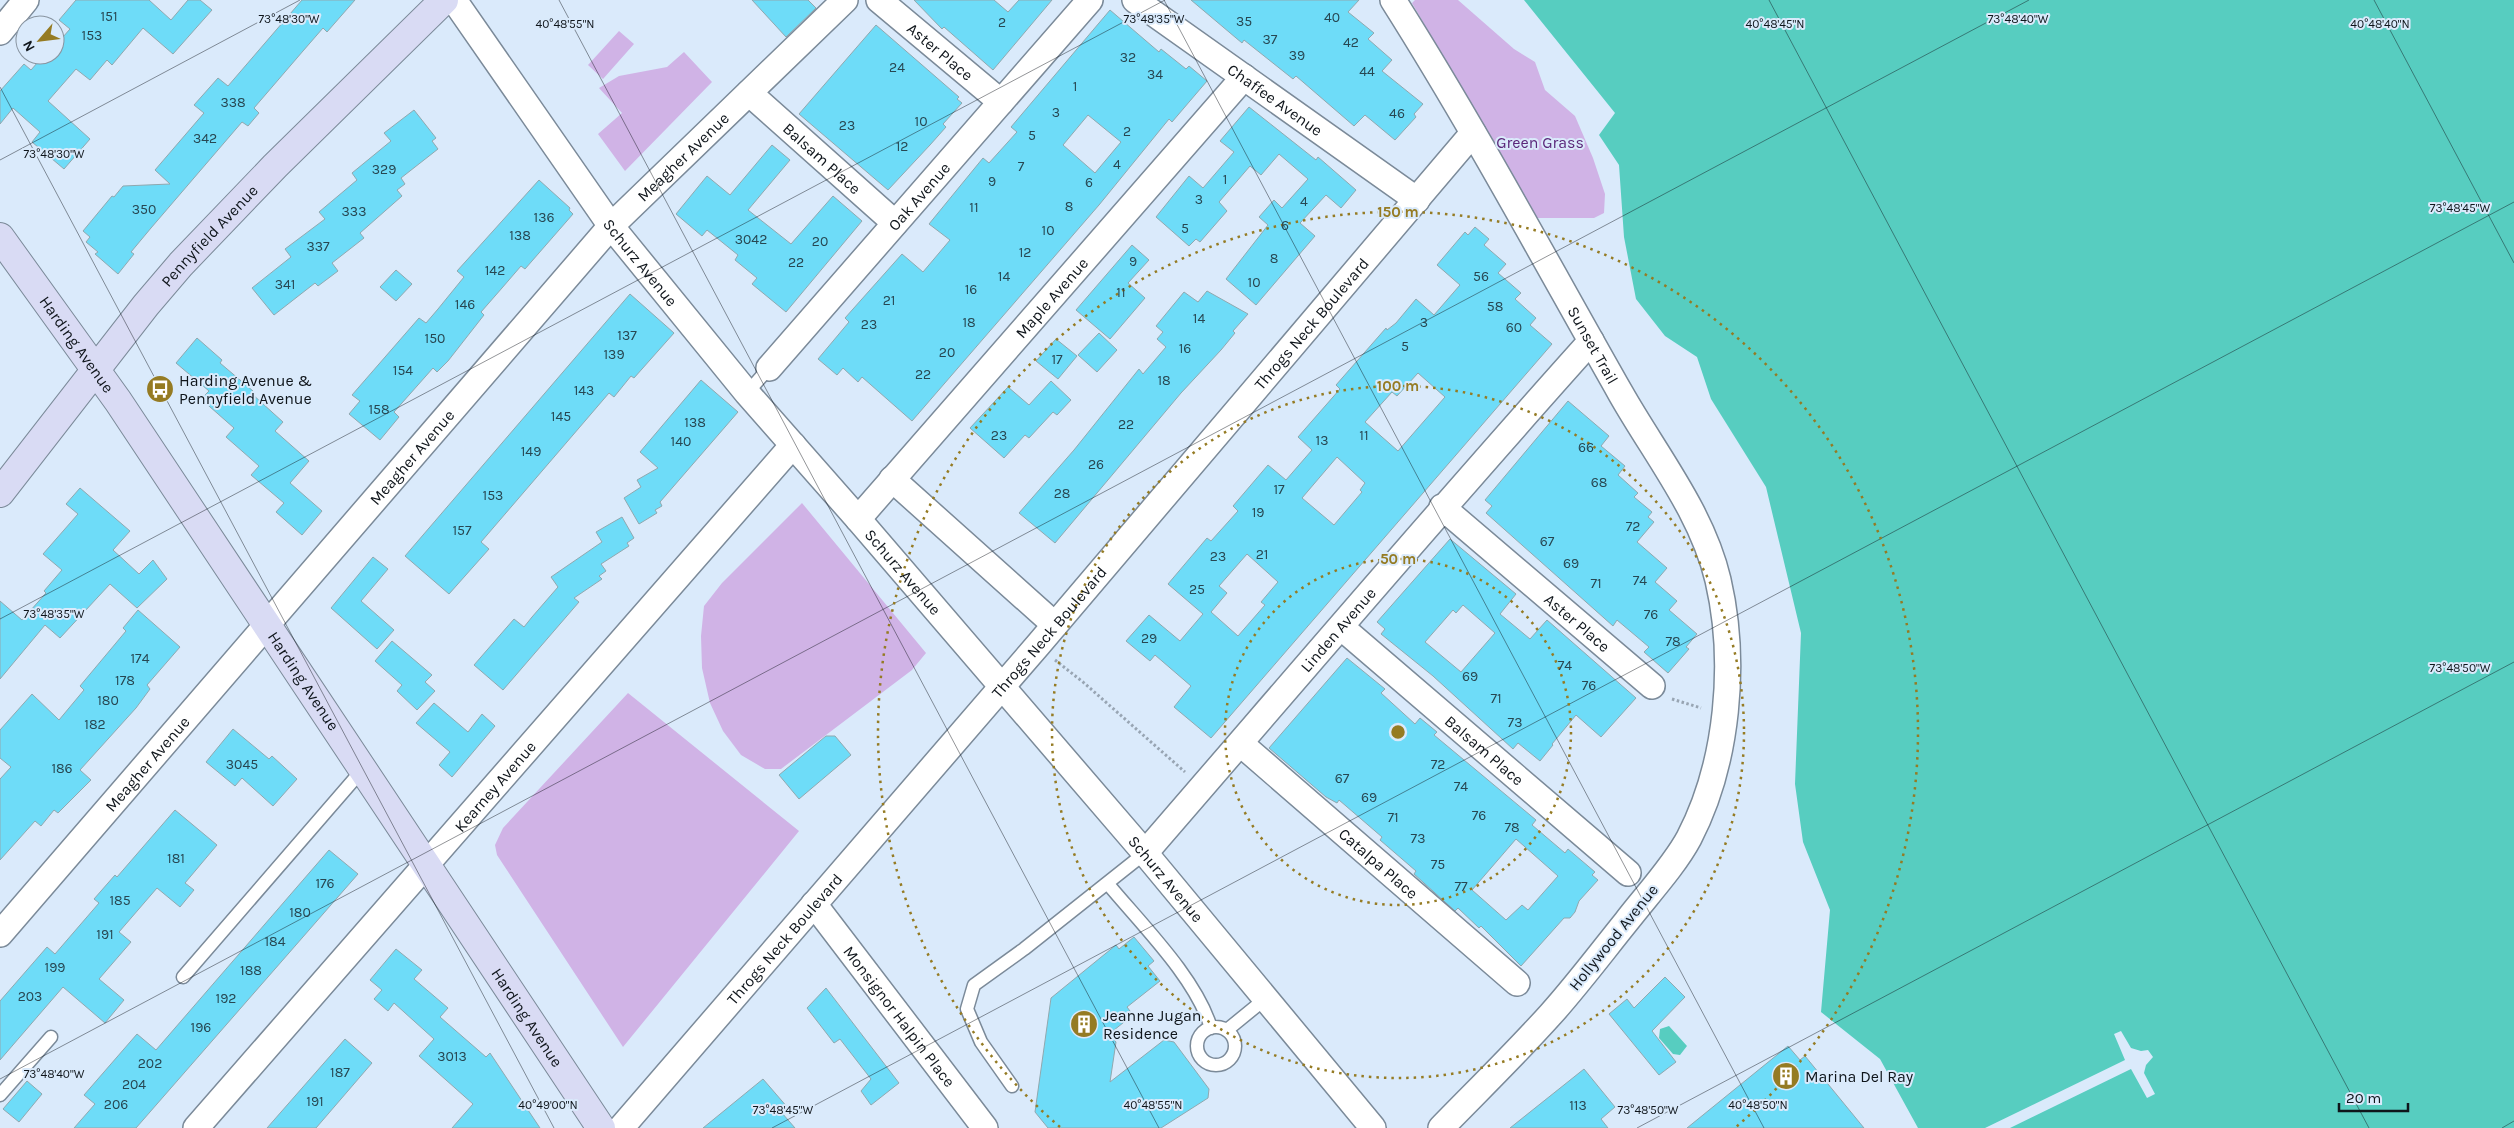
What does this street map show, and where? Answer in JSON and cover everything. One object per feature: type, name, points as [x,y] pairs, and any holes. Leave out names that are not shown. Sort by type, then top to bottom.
[{"type":"street","points":[[0,32],[26,0]]},
{"type":"street","name":"Pennyfield Avenue","points":[[0,493],[152,298],[275,166],[444,0]]},
{"type":"street","name":"Schurz Avenue","points":[[454,0],[611,226],[747,393],[1002,685],[1145,853],[1373,1128]]},
{"type":"street","name":"Meagher Avenue","points":[[0,934],[611,226],[845,0]]},
{"type":"street","name":"Aster Place","points":[[879,0],[1001,102]]},
{"type":"street","name":"Oak Avenue","points":[[769,368],[1090,0]]},
{"type":"street","name":"Chaffee Avenue","points":[[1135,0],[1417,200]]},
{"type":"street","name":"Sunset Trail","points":[[1393,0],[1473,133],[1698,524],[1707,544],[1718,582],[1723,610],[1726,639],[1724,711]]},
{"type":"street","name":"Maple Avenue","points":[[858,519],[1244,77]]},
{"type":"street","name":"Balsam Place","points":[[749,93],[896,222]]},
{"type":"street","name":"Throgs Neck Boulevard","points":[[621,1128],[1038,645],[1473,133]]},
{"type":"street","name":"Harding Avenue","points":[[0,238],[97,370],[601,1128]]},
{"type":"street","name":"Linden Avenue","points":[[1145,853],[1241,744],[1442,508],[1591,341]]},
{"type":"street","name":"Kearney Avenue","points":[[196,1128],[793,445]]},
{"type":"street","points":[[892,479],[1054,625]]},
{"type":"street","name":"Aster Place","points":[[1442,508],[1652,686]]},
{"type":"street","name":"Balsam Place","points":[[1341,626],[1628,873]]},
{"type":"street","name":"Hollywood Avenue","points":[[1441,1128],[1552,1014],[1649,893],[1688,839],[1710,790],[1720,753],[1724,711]]},
{"type":"street","name":"Catalpa Place","points":[[1241,744],[1518,983]]},
{"type":"street","name":"Monsignor Halpin Place","points":[[814,904],[985,1128]]},
{"type":"lane","name":"Oak Avenue","points":[[747,393],[769,368]]},
{"type":"lane","points":[[182,977],[362,769]]},
{"type":"lane","points":[[1012,1086],[981,1042],[967,1009],[974,985],[1108,884],[1145,853]]},
{"type":"lane","points":[[1108,884],[1193,988],[1205,1007],[1211,1028]]},
{"type":"lane","points":[[1227,1030],[1265,999]]},
{"type":"lane","points":[[1216,1027],[1227,1030],[1235,1040],[1234,1053],[1226,1062],[1214,1064],[1203,1059],[1198,1047],[1201,1035],[1211,1028],[1216,1027]]},
{"type":"lane","points":[[0,1095],[52,1037]]},
{"type":"path","points":[[1038,645],[1083,682],[1173,762]]},
{"type":"path","points":[[1652,686],[1678,703],[1724,711]]},
{"type":"green space","name":"Green Grass","points":[[1415,0],[1458,0],[1514,49],[1535,62],[1545,90],[1575,116],[1593,158],[1605,194],[1604,213],[1594,218],[1536,218],[1412,3]]},
{"type":"green space","points":[[619,31],[634,44],[603,79],[588,65]]},
{"type":"green space","points":[[684,52],[712,82],[625,171],[598,134],[622,113],[599,88],[619,76],[667,67]]},
{"type":"green space","points":[[802,503],[926,653],[912,670],[781,769],[765,769],[741,755],[723,731],[710,703],[702,668],[701,636],[704,606],[722,583]]},
{"type":"green space","points":[[628,693],[799,831],[623,1047],[497,855],[495,845],[503,828]]},
{"type":"shaded area","points":[[1524,0],[2514,0],[2514,1128],[1918,1128],[1880,1059],[1821,1012],[1830,910],[1803,842],[1795,784],[1801,633],[1766,487],[1711,399],[1697,357],[1665,336],[1636,299],[1624,237],[1619,165],[1599,135],[1615,113]]},
{"type":"shaded area","points":[[1669,1026],[1687,1046],[1680,1055],[1673,1054],[1659,1038],[1660,1029]]},
{"type":"pier","points":[[2121,1031],[2131,1048],[2141,1051],[2148,1050],[2153,1057],[2146,1065],[2144,1073],[2155,1094],[2147,1098],[2131,1069],[2010,1128],[1985,1128],[2125,1060],[2114,1034]]},
{"type":"building","points":[[76,0],[149,0],[171,20],[188,0],[200,0],[212,10],[173,54],[143,28],[112,65],[107,60],[90,80],[76,69],[48,101],[90,139],[64,169],[32,142],[40,132],[13,108],[0,124],[0,91],[23,65],[31,70],[35,65],[65,65],[65,35],[70,29],[65,25],[65,15],[63,15]]},
{"type":"building","points":[[302,0],[355,0],[327,32],[323,28],[303,51],[254,108],[259,113],[248,126],[242,122],[131,252],[134,254],[118,274],[95,254],[98,252],[86,242],[90,237],[83,231],[112,196],[114,197],[123,186],[170,184],[155,170],[204,113],[194,105],[218,78],[228,86]]},
{"type":"building","points":[[752,0],[808,0],[816,8],[786,37]]},
{"type":"building","points":[[914,0],[994,0],[1008,12],[1019,0],[1052,0],[993,70],[944,27],[942,29]]},
{"type":"building","points":[[1191,0],[1359,0],[1348,12],[1374,33],[1368,39],[1392,60],[1382,71],[1423,104],[1414,114],[1416,117],[1395,140],[1365,115],[1354,126],[1296,76],[1293,79],[1244,40],[1242,43]]},
{"type":"building","points":[[1110,10],[1159,52],[1161,49],[1186,69],[1189,66],[1207,81],[1172,122],[1169,119],[1099,205],[912,421],[862,377],[858,382],[843,368],[837,375],[818,359],[849,322],[845,318],[902,254],[923,272],[950,240],[929,224],[983,158],[989,163],[1017,132],[1011,127]],"holes":[[[1088,115],[1121,142],[1095,173],[1063,145]]]},
{"type":"building","points":[[876,25],[959,97],[957,99],[962,103],[943,124],[946,127],[888,190],[799,114]]},
{"type":"building","points":[[1249,107],[1316,160],[1318,157],[1356,190],[1341,208],[1326,195],[1300,223],[1315,236],[1256,305],[1226,279],[1268,225],[1259,217],[1274,200],[1282,208],[1308,179],[1279,154],[1261,175],[1250,166],[1219,202],[1227,211],[1200,242],[1196,239],[1189,246],[1156,217],[1189,176],[1203,188],[1234,152],[1220,141]]},
{"type":"building","points":[[414,110],[436,138],[432,141],[438,149],[401,178],[405,184],[397,190],[402,196],[360,233],[364,238],[332,263],[338,271],[318,286],[315,283],[274,315],[252,288],[291,257],[285,249],[325,219],[319,212],[357,180],[352,173],[391,141],[384,133]]},
{"type":"building","points":[[772,145],[790,160],[748,210],[791,244],[833,196],[862,221],[786,312],[752,284],[757,278],[735,260],[738,255],[707,230],[702,236],[676,214],[707,176],[730,195]]},
{"type":"building","points":[[539,180],[570,208],[569,210],[573,214],[525,269],[521,266],[481,312],[484,315],[448,361],[437,372],[433,368],[394,412],[399,417],[380,440],[349,414],[360,401],[352,395],[419,318],[426,323],[464,277],[457,271]]},
{"type":"building","points":[[1475,227],[1489,239],[1484,245],[1506,264],[1498,273],[1521,293],[1515,299],[1536,318],[1530,325],[1552,344],[1211,738],[1174,707],[1191,686],[1155,655],[1150,661],[1126,641],[1149,615],[1180,641],[1203,614],[1168,584],[1207,538],[1211,541],[1238,511],[1233,506],[1268,465],[1286,480],[1312,450],[1298,437],[1340,389],[1336,385],[1386,328],[1387,330],[1396,323],[1416,299],[1434,315],[1460,285],[1437,265],[1465,232],[1468,235]],"holes":[[[1418,373],[1445,397],[1398,451],[1365,422],[1392,392],[1397,396]],[[1337,457],[1365,483],[1360,490],[1362,492],[1334,525],[1302,498]],[[1247,554],[1278,582],[1261,602],[1265,605],[1238,636],[1211,612],[1227,593],[1219,586]]]},
{"type":"building","points":[[1132,245],[1149,260],[1128,283],[1145,298],[1110,339],[1076,310]]},
{"type":"building","points":[[396,270],[412,284],[396,301],[380,287]]},
{"type":"building","points":[[1207,291],[1248,314],[1233,331],[1235,333],[1221,350],[1181,393],[1055,543],[1019,513],[1074,450],[1139,369],[1143,374],[1166,347],[1157,339],[1163,332],[1156,326],[1184,292],[1198,302]]},
{"type":"building","points":[[630,294],[674,333],[634,378],[631,376],[614,397],[609,393],[481,542],[489,549],[449,594],[405,556]]},
{"type":"building","points":[[1099,333],[1117,350],[1097,372],[1078,355]]},
{"type":"building","points":[[197,338],[222,360],[220,363],[253,391],[251,393],[283,422],[275,431],[309,461],[290,483],[322,511],[302,535],[276,512],[284,503],[251,475],[259,466],[226,437],[234,428],[201,399],[209,391],[176,363]]},
{"type":"building","points":[[1056,339],[1077,356],[1058,379],[1036,361]]},
{"type":"building","points":[[701,380],[738,412],[660,502],[662,506],[655,510],[657,513],[639,524],[624,498],[641,487],[637,480],[658,468],[640,452]]},
{"type":"building","points":[[1051,381],[1071,400],[1057,415],[1053,412],[1029,438],[1025,435],[1004,458],[970,428],[1008,387],[1029,405]]},
{"type":"building","points":[[1568,401],[1609,436],[1601,446],[1625,466],[1618,475],[1638,493],[1634,497],[1652,512],[1648,517],[1654,522],[1637,542],[1667,568],[1655,582],[1677,601],[1669,610],[1697,634],[1686,647],[1689,649],[1668,673],[1644,652],[1649,647],[1617,620],[1613,626],[1486,513],[1492,506],[1485,500]]},
{"type":"building","points":[[80,488],[130,531],[113,550],[139,574],[153,560],[167,579],[137,608],[110,584],[60,638],[45,625],[0,679],[0,601],[22,620],[46,593],[44,591],[62,570],[43,554],[78,514],[66,504]]},
{"type":"building","points":[[622,517],[634,538],[627,543],[629,546],[601,564],[606,571],[599,576],[602,579],[574,598],[579,602],[503,690],[474,665],[514,619],[524,627],[558,587],[551,577],[602,542],[596,532]]},
{"type":"building","points":[[1450,539],[1516,594],[1500,614],[1530,639],[1547,620],[1636,698],[1601,737],[1576,715],[1540,761],[1518,743],[1513,749],[1433,676],[1381,634],[1385,629],[1377,622]],"holes":[[[1463,605],[1495,633],[1461,672],[1425,642],[1453,610],[1456,613]]]},
{"type":"building","points":[[373,557],[388,569],[361,601],[394,630],[377,649],[331,608]]},
{"type":"building","points":[[138,610],[180,647],[147,685],[150,689],[136,708],[80,770],[91,780],[58,813],[54,810],[41,826],[35,821],[0,860],[0,779],[11,767],[0,758],[0,730],[32,694],[59,720],[84,690],[80,686],[126,631],[123,628]]},
{"type":"building","points":[[392,641],[432,675],[425,682],[435,691],[417,710],[397,691],[402,685],[375,661]]},
{"type":"building","points":[[1347,658],[1385,689],[1381,693],[1415,724],[1420,718],[1437,732],[1434,735],[1536,820],[1532,825],[1565,853],[1568,849],[1595,872],[1592,875],[1598,880],[1579,901],[1575,912],[1570,918],[1564,918],[1521,966],[1481,926],[1479,928],[1458,908],[1455,911],[1414,874],[1416,871],[1380,840],[1382,837],[1339,800],[1337,803],[1326,797],[1269,748]],"holes":[[[1516,839],[1558,876],[1528,910],[1522,905],[1506,920],[1472,890]]]},
{"type":"building","points":[[434,703],[468,732],[482,714],[495,726],[452,777],[439,765],[450,752],[416,723]]},
{"type":"building","points":[[233,729],[269,759],[272,756],[297,779],[273,806],[242,778],[235,786],[206,762]]},
{"type":"building","points":[[826,736],[835,736],[851,755],[799,799],[779,775]]},
{"type":"building","points":[[175,810],[217,845],[185,883],[194,890],[180,907],[157,888],[119,932],[131,942],[99,979],[124,1000],[105,1023],[63,987],[0,1060],[0,1001],[47,947],[55,954],[99,903],[94,899],[115,875],[117,877]]},
{"type":"building","points":[[329,850],[358,874],[136,1128],[74,1128],[95,1104],[84,1095],[137,1034],[156,1050]]},
{"type":"building","name":"Jeanne Jugan Residence","points":[[1134,937],[1154,961],[1148,966],[1160,981],[1127,1007],[1133,1015],[1109,1034],[1116,1042],[1110,1082],[1164,1040],[1174,1042],[1209,1089],[1208,1098],[1161,1128],[1048,1128],[1035,1112],[1051,998],[1116,945],[1119,949]]},
{"type":"building","points":[[396,949],[422,970],[414,979],[448,1008],[440,1017],[486,1057],[490,1053],[540,1128],[452,1128],[473,1104],[419,1056],[434,1039],[394,1003],[388,1011],[374,999],[382,990],[370,980]]},
{"type":"building","points":[[1665,977],[1685,997],[1652,1031],[1676,1062],[1659,1075],[1609,1014],[1627,999],[1634,1008]]},
{"type":"building","points":[[826,988],[899,1083],[871,1105],[861,1091],[871,1079],[840,1039],[834,1043],[807,1008]]},
{"type":"building","points":[[345,1039],[372,1063],[316,1128],[267,1128]]},
{"type":"building","name":"Marina Del Ray","points":[[1788,1046],[1800,1060],[1805,1056],[1864,1128],[1687,1128]]},
{"type":"building","points":[[1584,1069],[1615,1107],[1601,1119],[1608,1128],[1510,1128]]},
{"type":"building","points":[[763,1079],[788,1108],[782,1113],[795,1128],[703,1128]]},
{"type":"building","points":[[27,1081],[42,1094],[19,1122],[3,1109]]},
{"type":"place","name":"Harding Avenue & Pennyfield Avenue","points":[[160,389]]},
{"type":"place","name":"Jeanne Jugan Residence","points":[[1084,1024]]},
{"type":"place","name":"Marina Del Ray","points":[[1786,1076]]}]
